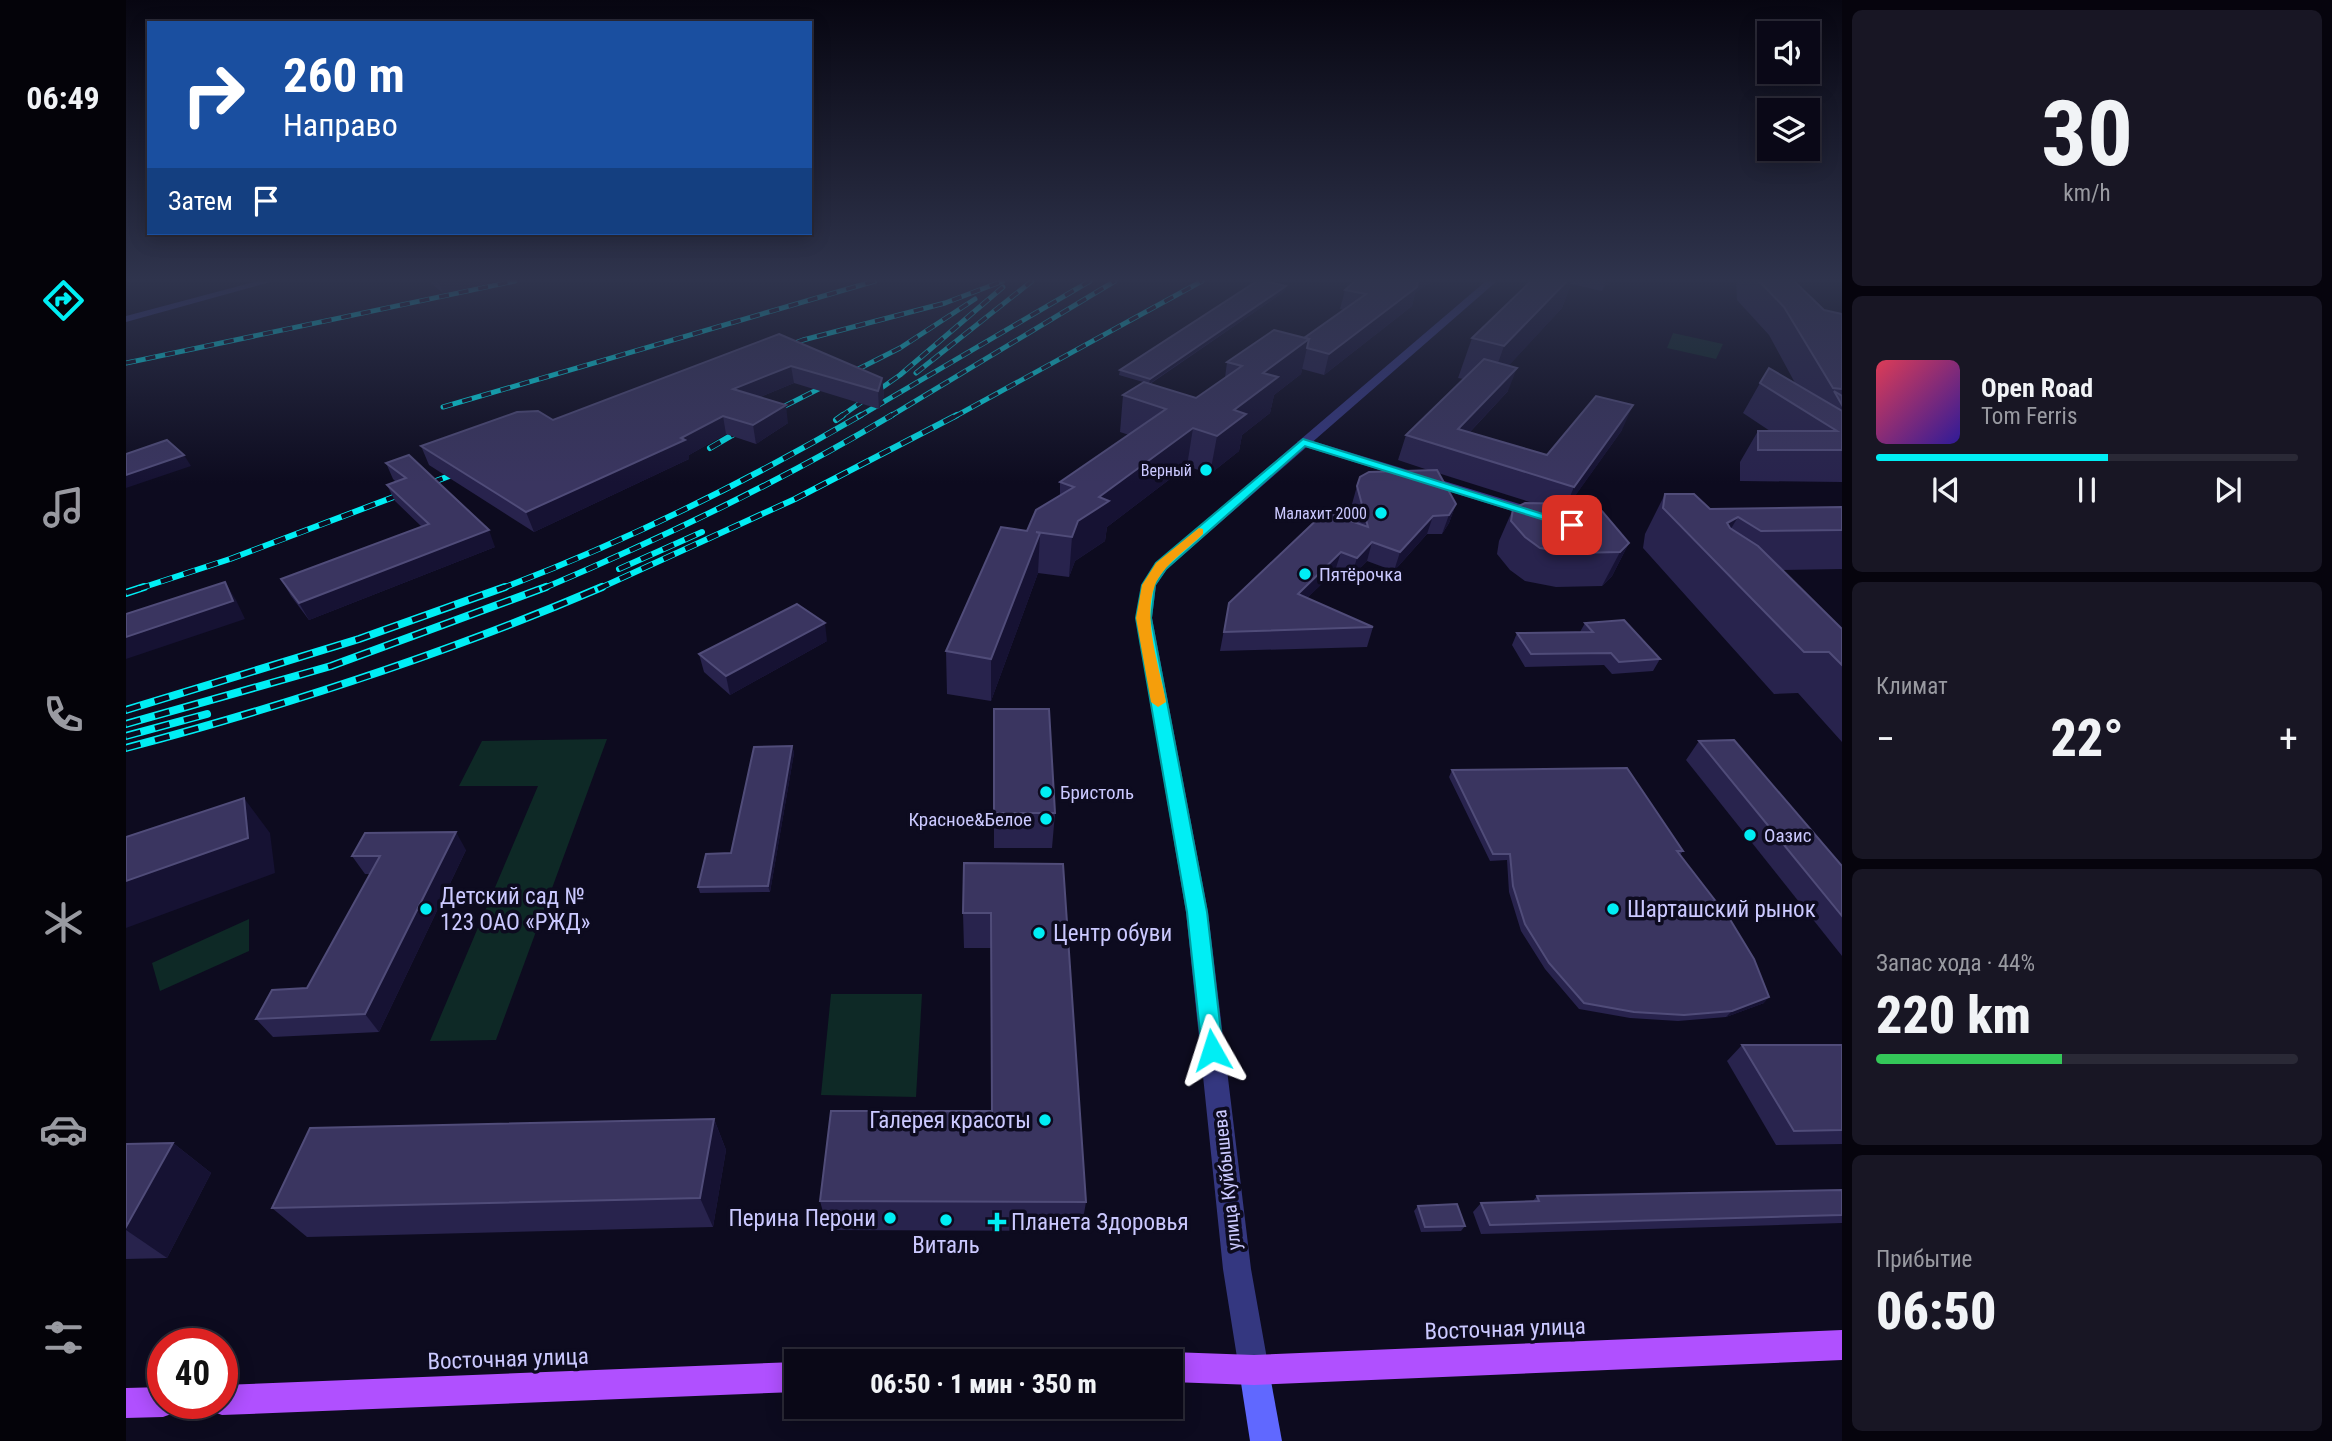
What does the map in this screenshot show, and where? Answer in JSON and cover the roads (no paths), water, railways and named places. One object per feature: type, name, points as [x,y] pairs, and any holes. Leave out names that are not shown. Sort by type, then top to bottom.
[{"type":"main road","name":"Восточная улица","points":[[1183,1367],[1254,1370],[1842,1345]]},
{"type":"main road","name":"улица Куйбышева","points":[[1254,1370],[1266,1441]]},
{"type":"main road","name":"Восточная улица","points":[[238,1399],[784,1377]]},
{"type":"main road","points":[[126,1403],[147,1402]]},
{"type":"street","name":"улица Куйбышева","points":[[1254,1370],[1237,1269],[1197,912],[1143,618],[1149,585],[1161,566],[1413,348]]},
{"type":"street","points":[[1303,442],[1546,516]]},
{"type":"railway","points":[[126,363],[196,348]]},
{"type":"railway","points":[[443,407],[644,348]]},
{"type":"railway","points":[[767,415],[900,348]]},
{"type":"railway","points":[[840,417],[900,375],[931,348]]},
{"type":"railway","points":[[916,373],[947,348]]},
{"type":"railway","points":[[858,417],[975,348]]},
{"type":"railway","points":[[889,417],[1003,348]]},
{"type":"railway","points":[[954,417],[1079,348]]},
{"type":"railway","points":[[836,420],[843,415]]},
{"type":"railway","points":[[500,589],[684,510],[861,415]]},
{"type":"railway","points":[[542,589],[720,508],[892,415]]},
{"type":"railway","points":[[598,589],[795,499],[957,415]]},
{"type":"railway","points":[[710,448],[746,427]]},
{"type":"railway","points":[[138,589],[230,559],[465,470]]},
{"type":"railway","points":[[619,569],[702,532]]},
{"type":"railway","points":[[138,589],[144,587]]},
{"type":"railway","points":[[126,710],[359,639],[505,587]]},
{"type":"railway","points":[[126,724],[331,666],[546,587]]},
{"type":"railway","points":[[126,748],[367,676],[485,634],[602,587]]},
{"type":"railway","points":[[126,593],[138,589]]},
{"type":"railway","points":[[126,736],[207,714]]},
{"type":"place","name":"Верный","points":[[1206,470]]},
{"type":"place","name":"Малахит 2000","points":[[1381,513]]},
{"type":"place","name":"Пятёрочка","points":[[1305,574]]},
{"type":"place","name":"Бристоль","points":[[1046,792]]},
{"type":"place","name":"Красное&Белое","points":[[1046,819]]},
{"type":"place","name":"Оазис","points":[[1750,835]]},
{"type":"place","name":"Детский сад № 123 ОАО «РЖД»","points":[[426,909]]},
{"type":"place","name":"Шарташский рынок","points":[[1613,909]]},
{"type":"place","name":"Центр обуви","points":[[1039,933]]},
{"type":"place","name":"Галерея красоты","points":[[1045,1120]]},
{"type":"place","name":"Перина Перони","points":[[890,1218]]},
{"type":"place","name":"Виталь","points":[[946,1220]]},
{"type":"place","name":"Планета Здоровья","points":[[997,1222]]}]
